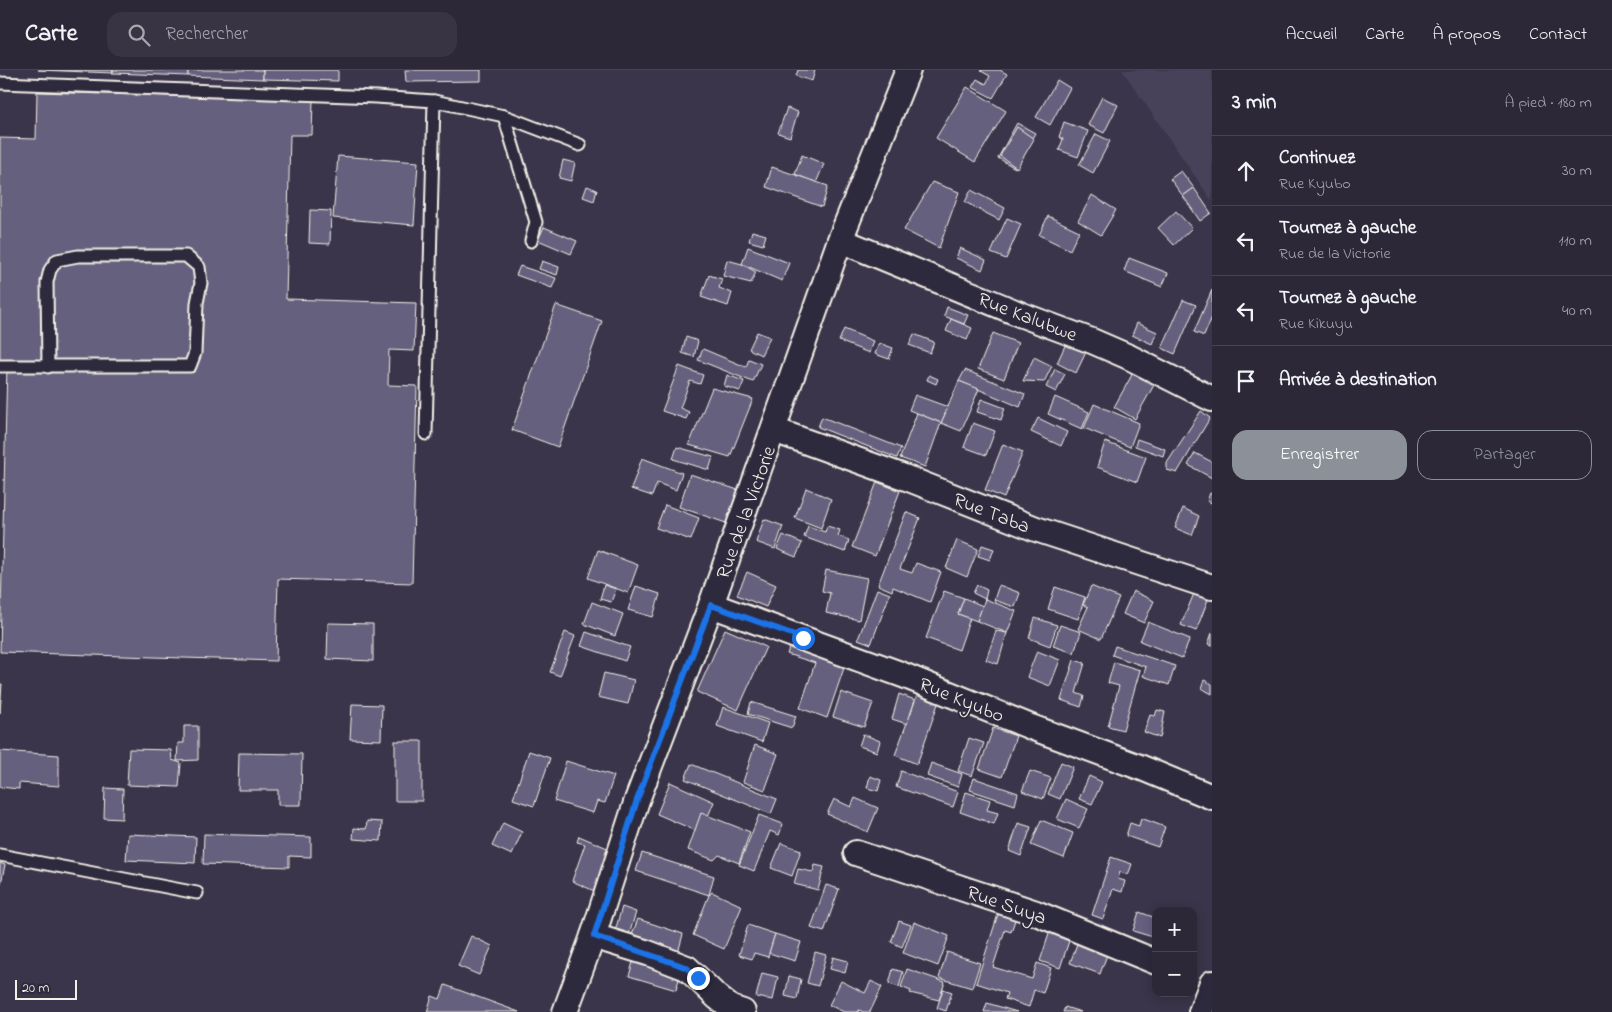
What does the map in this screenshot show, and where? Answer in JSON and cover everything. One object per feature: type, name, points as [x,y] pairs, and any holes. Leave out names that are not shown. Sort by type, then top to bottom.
[{"type":"street","name":"Rue de la Victorie","points":[[565,1012],[594,936],[637,800],[711,605],[840,240],[908,70]]},
{"type":"street","name":"Rue Kalubwe","points":[[840,240],[1022,315],[1092,341],[1212,399]]},
{"type":"street","name":"Rue Taba","points":[[774,430],[904,478],[1036,530],[1212,587]]},
{"type":"street","name":"Rue Kyubo","points":[[711,605],[903,675],[1031,727],[1212,796]]},
{"type":"street","name":"Rue Suya","points":[[856,853],[1036,913],[1152,960]]},
{"type":"street","points":[[594,936],[687,968],[732,1008],[743,1012]]},
{"type":"street","points":[[1197,978],[1212,984],[1201,1012]]},
{"type":"lane","points":[[0,83],[434,100],[504,116],[580,145]]},
{"type":"lane","points":[[426,434],[434,100]]},
{"type":"lane","points":[[504,116],[536,222],[531,240]]},
{"type":"lane","points":[[0,366],[48,366],[190,366],[195,353],[201,283],[199,267],[186,256],[78,256],[57,260],[50,270],[47,282],[48,366]]},
{"type":"lane","points":[[0,855],[197,893]]},
{"type":"shaded area","points":[[1122,70],[1212,70],[1212,201]]},
{"type":"building","points":[[38,70],[113,70],[113,73]]},
{"type":"building","points":[[113,70],[188,70],[188,76],[113,73]]},
{"type":"building","points":[[188,70],[263,70],[263,79],[188,76]]},
{"type":"building","points":[[263,70],[338,70],[338,81],[263,79]]},
{"type":"building","points":[[405,70],[481,70],[481,81],[406,82]]},
{"type":"building","points":[[798,70],[815,70],[812,81],[796,76]]},
{"type":"building","points":[[982,70],[1000,70],[1007,74],[993,98],[972,87],[977,79],[986,84],[990,76]]},
{"type":"building","points":[[1057,80],[1070,88],[1050,125],[1036,117]]},
{"type":"building","points":[[967,87],[1006,111],[975,162],[936,138]]},
{"type":"building","points":[[37,92],[313,100],[312,135],[290,135],[286,299],[416,303],[414,351],[389,350],[388,385],[417,386],[412,583],[278,579],[276,661],[0,652],[7,365],[0,365],[0,138],[36,139]]},
{"type":"building","points":[[1102,97],[1118,105],[1104,133],[1088,125]]},
{"type":"building","points":[[787,108],[798,112],[790,137],[778,133]]},
{"type":"building","points":[[1064,122],[1088,131],[1078,157],[1059,150],[1063,139],[1059,137]]},
{"type":"building","points":[[1017,123],[1035,133],[1015,168],[998,158]]},
{"type":"building","points":[[1017,127],[1034,139],[1017,168],[1000,156]]},
{"type":"building","points":[[1096,134],[1110,141],[1093,173],[1079,165]]},
{"type":"building","points":[[802,155],[824,164],[816,183],[795,174]]},
{"type":"building","points":[[338,156],[418,162],[414,225],[333,218]]},
{"type":"building","points":[[563,160],[575,163],[571,181],[559,178]]},
{"type":"building","points":[[772,167],[828,186],[822,207],[766,187]]},
{"type":"building","points":[[1181,171],[1194,188],[1183,196],[1170,179]]},
{"type":"building","points":[[932,182],[959,192],[939,248],[904,230]]},
{"type":"building","points":[[587,186],[597,190],[594,201],[583,197]]},
{"type":"building","points":[[1194,188],[1211,213],[1200,221],[1183,196]]},
{"type":"building","points":[[971,190],[1005,208],[999,220],[965,202]]},
{"type":"building","points":[[1092,195],[1116,210],[1101,235],[1078,221]]},
{"type":"building","points":[[310,210],[331,211],[330,244],[309,243]]},
{"type":"building","points":[[1176,211],[1192,228],[1174,245],[1158,228]]},
{"type":"building","points":[[1048,216],[1079,231],[1070,250],[1039,235]]},
{"type":"building","points":[[1007,218],[1021,224],[1006,259],[991,253]]},
{"type":"building","points":[[544,227],[577,241],[571,254],[538,240]]},
{"type":"building","points":[[752,231],[766,235],[763,245],[749,241]]},
{"type":"building","points":[[748,247],[789,263],[782,281],[742,264]]},
{"type":"building","points":[[960,248],[986,260],[982,270],[956,258]]},
{"type":"building","points":[[1129,258],[1168,273],[1162,287],[1124,271]]},
{"type":"building","points":[[727,260],[742,264],[756,272],[751,283],[723,276]]},
{"type":"building","points":[[542,261],[559,267],[557,275],[539,269]]},
{"type":"building","points":[[520,266],[556,278],[552,288],[516,275]]},
{"type":"building","points":[[709,275],[722,279],[719,288],[732,293],[728,306],[701,297]]},
{"type":"building","points":[[1212,290],[1212,317],[1204,336],[1194,332]]},
{"type":"building","points":[[1183,300],[1196,305],[1175,354],[1162,348]]},
{"type":"building","points":[[556,305],[602,321],[558,447],[512,430]]},
{"type":"building","points":[[947,307],[968,315],[964,324],[944,316]]},
{"type":"building","points":[[951,319],[972,328],[967,340],[946,331]]},
{"type":"building","points":[[1137,323],[1157,332],[1152,344],[1132,335]]},
{"type":"building","points":[[844,329],[873,341],[869,353],[839,341]]},
{"type":"building","points":[[757,332],[770,337],[761,355],[749,349]]},
{"type":"building","points":[[993,333],[1018,343],[1004,379],[978,369]]},
{"type":"building","points":[[914,334],[934,342],[930,353],[909,345]]},
{"type":"building","points":[[686,337],[698,341],[694,357],[682,353]]},
{"type":"building","points":[[1068,339],[1088,348],[1076,373],[1057,363]]},
{"type":"building","points":[[879,343],[893,348],[889,359],[875,354]]},
{"type":"building","points":[[703,349],[746,367],[749,359],[761,364],[753,382],[698,360]]},
{"type":"building","points":[[1034,357],[1052,366],[1044,382],[1023,381]]},
{"type":"building","points":[[1138,364],[1159,376],[1135,419],[1114,407]]},
{"type":"building","points":[[679,366],[703,375],[700,384],[690,381],[680,408],[689,412],[686,419],[662,411]]},
{"type":"building","points":[[1055,369],[1065,374],[1056,392],[1046,387]]},
{"type":"building","points":[[965,370],[1025,394],[1020,407],[959,381]]},
{"type":"building","points":[[727,375],[744,381],[740,391],[724,386]]},
{"type":"building","points":[[929,375],[938,379],[936,384],[927,380]]},
{"type":"building","points":[[959,381],[979,389],[961,431],[941,423]]},
{"type":"building","points":[[712,388],[753,399],[730,457],[689,445]]},
{"type":"building","points":[[915,395],[948,407],[941,423],[909,410]]},
{"type":"building","points":[[1055,397],[1089,412],[1082,429],[1048,414]]},
{"type":"building","points":[[981,399],[1005,408],[1001,420],[977,412]]},
{"type":"building","points":[[1094,404],[1139,423],[1130,447],[1084,428]]},
{"type":"building","points":[[1201,411],[1210,418],[1177,473],[1167,470],[1167,463]]},
{"type":"building","points":[[917,413],[941,423],[925,467],[900,458]]},
{"type":"building","points":[[822,417],[901,448],[897,458],[818,427]]},
{"type":"building","points":[[1038,418],[1067,432],[1061,446],[1031,432]]},
{"type":"building","points":[[973,423],[995,431],[986,455],[964,447]]},
{"type":"building","points":[[1137,439],[1165,449],[1163,456],[1135,446]]},
{"type":"building","points":[[1105,442],[1146,457],[1137,482],[1097,467]]},
{"type":"building","points":[[1003,444],[1023,452],[1004,498],[985,490]]},
{"type":"building","points":[[677,447],[713,457],[709,470],[673,459]]},
{"type":"building","points":[[1195,453],[1212,462],[1212,478],[1188,465]]},
{"type":"building","points":[[642,458],[682,473],[676,490],[657,483],[652,496],[631,489]]},
{"type":"building","points":[[690,474],[738,490],[726,523],[679,507]]},
{"type":"building","points":[[877,482],[900,491],[875,556],[852,547]]},
{"type":"building","points":[[806,488],[831,499],[821,528],[795,518]]},
{"type":"building","points":[[1210,493],[1212,494],[1212,503],[1207,501]]},
{"type":"building","points":[[665,505],[699,518],[691,540],[656,528]]},
{"type":"building","points":[[1183,508],[1199,516],[1192,535],[1175,528]]},
{"type":"building","points":[[906,512],[920,518],[900,569],[912,573],[916,563],[941,572],[930,602],[893,587],[892,591],[878,585]]},
{"type":"building","points":[[764,519],[783,526],[775,549],[756,542]]},
{"type":"building","points":[[808,526],[825,532],[827,526],[840,530],[838,536],[849,540],[845,552],[804,537]]},
{"type":"building","points":[[783,535],[802,543],[796,557],[777,549]]},
{"type":"building","points":[[957,540],[978,549],[967,577],[946,568]]},
{"type":"building","points":[[982,545],[994,549],[990,560],[978,556]]},
{"type":"building","points":[[598,550],[638,565],[628,593],[588,578]]},
{"type":"building","points":[[826,570],[867,578],[859,620],[826,613],[830,593],[822,591]]},
{"type":"building","points":[[747,572],[776,585],[766,607],[737,595]]},
{"type":"building","points":[[604,585],[616,589],[611,602],[600,599]]},
{"type":"building","points":[[977,585],[987,590],[985,599],[973,593]]},
{"type":"building","points":[[999,585],[1020,593],[1015,607],[994,600]]},
{"type":"building","points":[[636,586],[660,594],[653,617],[628,610]]},
{"type":"building","points":[[1091,586],[1119,598],[1101,639],[1078,629],[1088,607],[1083,605]]},
{"type":"building","points":[[1055,587],[1085,597],[1078,619],[1048,609]]},
{"type":"building","points":[[877,589],[890,594],[871,644],[858,639]]},
{"type":"building","points":[[944,591],[964,598],[958,614],[970,618],[959,650],[926,638]]},
{"type":"building","points":[[1133,591],[1154,601],[1144,623],[1123,614]]},
{"type":"building","points":[[1195,591],[1209,597],[1196,631],[1181,625]]},
{"type":"building","points":[[964,598],[983,606],[977,621],[958,614]]},
{"type":"building","points":[[985,599],[1016,611],[1007,633],[977,621]]},
{"type":"building","points":[[592,602],[623,614],[615,636],[584,624]]},
{"type":"building","points":[[1035,618],[1057,625],[1050,646],[1029,638]]},
{"type":"building","points":[[1148,622],[1190,639],[1182,658],[1140,641]]},
{"type":"building","points":[[328,623],[373,624],[373,661],[327,659]]},
{"type":"building","points":[[1060,625],[1081,632],[1074,653],[1053,646]]},
{"type":"building","points":[[725,629],[766,647],[738,710],[697,692]]},
{"type":"building","points":[[996,631],[1007,633],[998,664],[986,660]]},
{"type":"building","points":[[565,632],[575,636],[560,676],[550,672]]},
{"type":"building","points":[[586,632],[630,647],[625,661],[581,646]]},
{"type":"building","points":[[1212,633],[1212,646],[1208,644]]},
{"type":"building","points":[[791,643],[846,662],[827,718],[800,708],[815,663],[787,654]]},
{"type":"building","points":[[1115,646],[1175,666],[1169,685],[1143,676],[1146,667],[1112,655]]},
{"type":"building","points":[[1037,651],[1060,660],[1050,686],[1027,677]]},
{"type":"building","points":[[1074,660],[1085,663],[1076,693],[1084,696],[1081,707],[1061,700]]},
{"type":"building","points":[[1114,662],[1140,670],[1123,730],[1108,726],[1119,686],[1108,683]]},
{"type":"building","points":[[604,673],[634,680],[628,704],[598,697]]},
{"type":"building","points":[[1204,680],[1212,684],[1212,694],[1201,688]]},
{"type":"building","points":[[0,684],[2,684],[0,713]]},
{"type":"building","points":[[841,692],[873,703],[864,727],[833,717]]},
{"type":"building","points":[[918,693],[940,698],[917,764],[895,755]]},
{"type":"building","points":[[899,694],[915,700],[907,724],[892,719]]},
{"type":"building","points":[[751,702],[796,716],[792,728],[748,714]]},
{"type":"building","points":[[352,704],[382,705],[381,740],[350,739]]},
{"type":"building","points":[[723,707],[768,723],[762,742],[717,726]]},
{"type":"building","points":[[1157,710],[1165,712],[1160,738],[1144,732],[1150,715],[1155,716]]},
{"type":"building","points":[[184,726],[198,726],[198,760],[177,761],[178,743],[184,743]]},
{"type":"building","points":[[993,728],[1016,736],[1002,777],[979,769]]},
{"type":"building","points":[[863,734],[880,741],[877,752],[859,746]]},
{"type":"building","points":[[969,738],[984,743],[972,776],[958,771]]},
{"type":"building","points":[[395,741],[422,741],[422,801],[395,801]]},
{"type":"building","points":[[755,745],[778,754],[765,790],[743,782]]},
{"type":"building","points":[[129,749],[171,750],[172,760],[181,763],[179,787],[127,785]]},
{"type":"building","points":[[0,751],[59,755],[59,786],[19,783],[19,789],[0,787]]},
{"type":"building","points":[[529,751],[550,758],[534,806],[513,799]]},
{"type":"building","points":[[239,753],[302,754],[301,805],[278,805],[278,790],[238,790]]},
{"type":"building","points":[[566,761],[614,776],[605,803],[597,801],[593,813],[554,801]]},
{"type":"building","points":[[1061,762],[1073,767],[1060,799],[1048,794]]},
{"type":"building","points":[[931,763],[962,774],[958,787],[927,776]]},
{"type":"building","points":[[691,764],[777,799],[771,814],[685,779]]},
{"type":"building","points":[[901,771],[958,792],[953,807],[896,787]]},
{"type":"building","points":[[1030,771],[1051,778],[1043,799],[1022,791]]},
{"type":"building","points":[[870,776],[881,780],[878,791],[867,788]]},
{"type":"building","points":[[1089,776],[1102,782],[1092,804],[1079,799]]},
{"type":"building","points":[[974,778],[1018,793],[1015,805],[970,790]]},
{"type":"building","points":[[670,782],[714,802],[701,833],[657,814]]},
{"type":"building","points":[[105,788],[123,789],[122,819],[104,818]]},
{"type":"building","points":[[966,792],[990,800],[987,810],[998,813],[994,824],[960,812]]},
{"type":"building","points":[[855,798],[878,808],[868,832],[827,814],[834,799],[851,807]]},
{"type":"building","points":[[1066,799],[1088,809],[1079,828],[1057,819]]},
{"type":"building","points":[[701,813],[750,832],[739,863],[719,855],[714,860],[688,850]]},
{"type":"building","points":[[759,815],[783,824],[779,835],[770,831],[754,871],[739,865]]},
{"type":"building","points":[[1141,818],[1165,827],[1158,847],[1126,836],[1130,823],[1139,826]]},
{"type":"building","points":[[1041,820],[1073,833],[1064,858],[1031,845]]},
{"type":"building","points":[[367,821],[382,822],[381,841],[353,839],[354,828],[366,829]]},
{"type":"building","points":[[503,823],[522,832],[512,855],[492,846]]},
{"type":"building","points":[[1018,823],[1031,827],[1021,856],[1009,851]]},
{"type":"building","points":[[128,834],[196,837],[195,863],[126,860]]},
{"type":"building","points":[[204,834],[311,837],[311,857],[289,856],[289,867],[203,864]]},
{"type":"building","points":[[579,836],[612,850],[601,894],[572,881],[585,844],[577,842]]},
{"type":"building","points":[[781,843],[801,850],[792,876],[771,868]]},
{"type":"building","points":[[642,853],[714,876],[709,895],[636,871]]},
{"type":"building","points":[[1111,857],[1132,864],[1128,875],[1120,872],[1118,879],[1125,881],[1122,892],[1113,889],[1103,919],[1092,915]]},
{"type":"building","points":[[0,863],[5,865],[0,888]]},
{"type":"building","points":[[815,865],[824,867],[818,890],[794,884],[798,869],[813,872]]},
{"type":"building","points":[[826,885],[839,889],[824,932],[811,928]]},
{"type":"building","points":[[712,892],[742,906],[724,949],[693,935],[709,895]]},
{"type":"building","points":[[622,907],[636,912],[629,935],[615,931]]},
{"type":"building","points":[[1000,908],[1017,914],[1011,932],[1005,930],[993,967],[1032,979],[1037,963],[1051,968],[1043,993],[1034,990],[1029,1007],[1005,999],[1007,993],[976,983]]},
{"type":"building","points":[[1139,912],[1152,917],[1152,937],[1133,931]]},
{"type":"building","points":[[638,919],[683,934],[678,953],[631,937]]},
{"type":"building","points":[[899,921],[911,925],[902,947],[891,942]]},
{"type":"building","points":[[914,922],[949,936],[938,966],[903,953]]},
{"type":"building","points":[[748,925],[775,934],[768,957],[754,953],[752,959],[739,955]]},
{"type":"building","points":[[1051,928],[1071,935],[1060,968],[1040,961]]},
{"type":"building","points":[[775,934],[801,942],[795,961],[769,953]]},
{"type":"building","points":[[471,936],[492,946],[479,975],[458,966]]},
{"type":"building","points":[[1078,941],[1108,952],[1100,974],[1070,963]]},
{"type":"building","points":[[815,952],[826,955],[818,986],[807,983]]},
{"type":"building","points":[[947,952],[980,963],[972,988],[939,978]]},
{"type":"building","points":[[635,955],[682,968],[676,990],[629,976]]},
{"type":"building","points":[[833,957],[848,961],[845,973],[830,969]]},
{"type":"building","points":[[893,969],[903,972],[899,987],[889,984]]},
{"type":"building","points":[[907,969],[945,982],[939,1000],[910,993],[911,991],[901,987]]},
{"type":"building","points":[[762,973],[778,977],[773,1000],[756,997]]},
{"type":"building","points":[[789,976],[801,979],[797,999],[785,996]]},
{"type":"building","points":[[841,981],[865,993],[871,981],[882,987],[870,1012],[859,1010],[858,1012],[844,1012],[829,1005]]},
{"type":"building","points":[[445,985],[519,1012],[427,1012],[432,996],[440,999]]},
{"type":"building","points":[[943,989],[952,992],[946,1011],[937,1008]]},
{"type":"building","points":[[987,1003],[1017,1012],[984,1012]]},
{"type":"building","points":[[1065,1007],[1081,1012],[1063,1012]]},
{"type":"route","points":[[698,978],[687,968],[594,936],[606,897],[637,800],[711,605],[803,638]]}]
